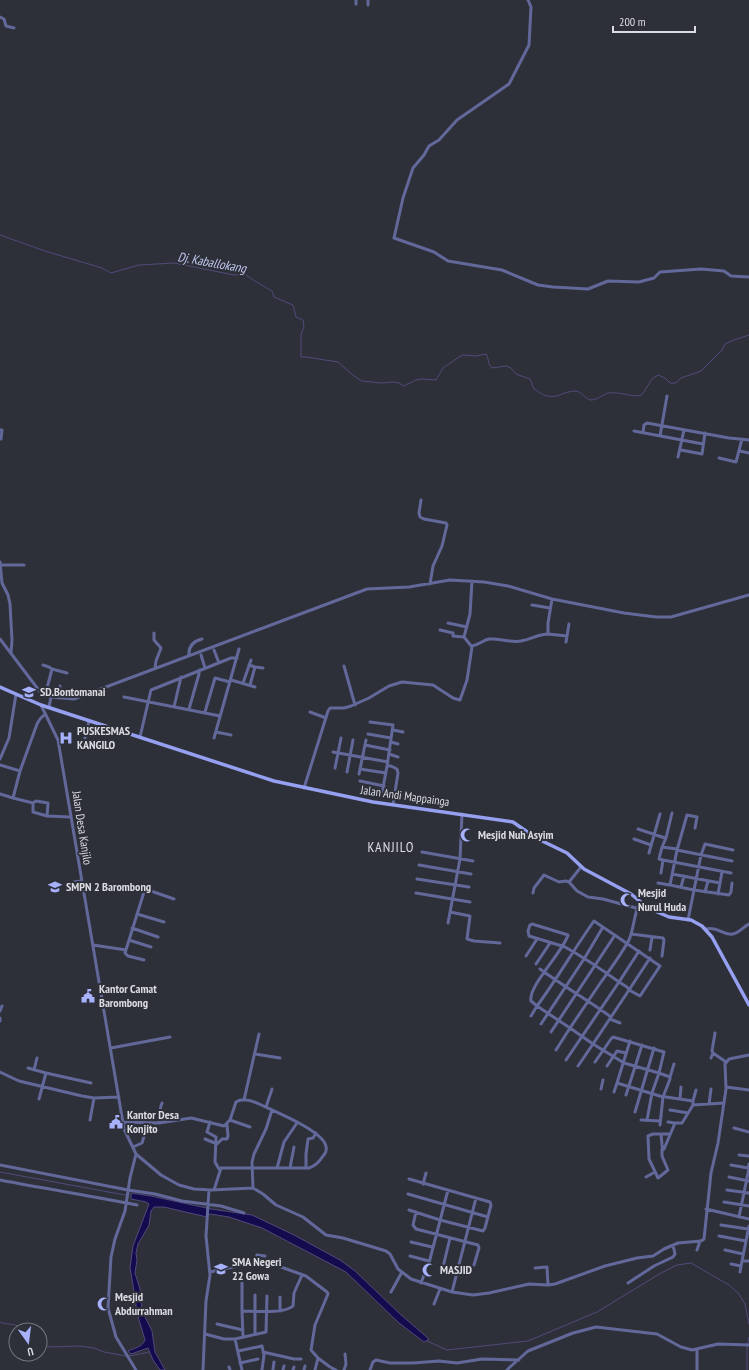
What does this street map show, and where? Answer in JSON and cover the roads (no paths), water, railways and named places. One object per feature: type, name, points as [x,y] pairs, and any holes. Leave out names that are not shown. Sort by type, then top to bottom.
[{"type":"main road","name":"Jalan Andi Mappainga","points":[[0,687],[41,705],[271,780],[304,788],[394,805],[513,822],[534,836],[567,853],[581,867],[631,894],[648,908],[665,916],[688,920],[699,924],[706,929]]},
{"type":"main road","points":[[706,929],[749,1005]]},
{"type":"street","points":[[368,0],[368,5]]},
{"type":"street","points":[[528,0],[531,7],[530,45],[509,84],[457,120],[439,140],[429,146],[424,155],[413,168],[403,198],[394,238],[434,252],[448,261],[492,267],[506,271],[538,285],[560,288],[590,289],[603,282],[639,282],[654,278],[660,272],[699,269],[724,271],[731,276],[749,277]]},
{"type":"street","points":[[0,17],[4,19],[6,26],[14,28]]},
{"type":"street","points":[[660,436],[667,396]]},
{"type":"street","points":[[642,432],[644,425],[647,423],[749,440]]},
{"type":"street","points":[[0,430],[2,430],[2,440]]},
{"type":"street","points":[[678,457],[684,430]]},
{"type":"street","points":[[634,431],[703,444]]},
{"type":"street","points":[[680,450],[701,454],[705,433]]},
{"type":"street","points":[[719,458],[736,462],[742,439]]},
{"type":"street","points":[[740,451],[749,453]]},
{"type":"street","points":[[421,500],[419,513],[420,517],[447,524],[442,546],[432,569],[430,584]]},
{"type":"street","points":[[0,562],[2,583],[10,604],[12,640],[11,654]]},
{"type":"street","points":[[0,565],[24,565]]},
{"type":"street","points":[[0,639],[41,694],[51,697],[74,699],[364,590],[430,584],[450,580],[472,581],[508,586],[552,599],[624,613],[668,617],[749,595]]},
{"type":"street","points":[[464,637],[470,614],[472,581]]},
{"type":"street","points":[[548,634],[548,623],[552,599]]},
{"type":"street","points":[[532,605],[550,608]]},
{"type":"street","points":[[448,623],[467,627]]},
{"type":"street","points":[[566,642],[569,624]]},
{"type":"street","points":[[304,788],[330,708],[344,708],[355,705],[389,686],[402,682],[418,685],[433,685],[453,698],[460,700],[467,680],[472,646],[464,637],[453,636],[453,633],[440,630]]},
{"type":"street","points":[[154,633],[154,640],[161,648],[155,668]]},
{"type":"street","points":[[472,646],[478,645],[489,639],[515,642],[548,634],[567,636]]},
{"type":"street","points":[[189,656],[189,649],[192,644],[202,639]]},
{"type":"street","points":[[214,738],[239,648]]},
{"type":"street","points":[[214,650],[219,663]]},
{"type":"street","points":[[200,655],[205,668]]},
{"type":"street","points":[[140,737],[151,690],[199,670],[232,658],[237,658]]},
{"type":"street","points":[[243,683],[251,660]]},
{"type":"street","points":[[43,665],[52,669],[66,672]]},
{"type":"street","points":[[249,665],[263,668]]},
{"type":"street","points":[[344,666],[355,705]]},
{"type":"street","points":[[250,685],[255,667]]},
{"type":"street","points":[[45,696],[52,669]]},
{"type":"street","points":[[189,709],[199,670]]},
{"type":"street","points":[[174,707],[181,677]]},
{"type":"street","points":[[206,712],[215,678],[243,683],[255,687]]},
{"type":"street","points":[[58,698],[60,686]]},
{"type":"street","points":[[0,759],[10,733],[16,694]]},
{"type":"street","points":[[49,707],[51,697]]},
{"type":"street","points":[[124,697],[206,712],[220,716]]},
{"type":"street","name":"Jalan Desa Kanjilo","points":[[41,705],[56,733],[58,740],[125,1133],[136,1154]]},
{"type":"street","points":[[310,712],[326,718]]},
{"type":"street","points":[[13,798],[20,771],[37,724],[45,714]]},
{"type":"street","points":[[82,747],[89,721]]},
{"type":"street","points":[[370,722],[393,725],[382,793]]},
{"type":"street","points":[[393,730],[403,732]]},
{"type":"street","points":[[216,732],[231,735]]},
{"type":"street","points":[[368,734],[391,740],[398,744]]},
{"type":"street","points":[[335,768],[341,738]]},
{"type":"street","points":[[347,772],[353,740]]},
{"type":"street","points":[[359,774],[366,740]]},
{"type":"street","points":[[365,745],[389,752],[398,757]]},
{"type":"street","points":[[333,752],[388,762]]},
{"type":"street","points":[[0,765],[20,771]]},
{"type":"street","points":[[387,766],[397,769],[398,773],[394,805]]},
{"type":"street","points":[[360,769],[386,773]]},
{"type":"street","points":[[360,781],[384,786]]},
{"type":"street","points":[[0,794],[33,803],[36,801],[48,802],[47,816]]},
{"type":"street","points":[[33,803],[32,812],[47,816],[70,817]]},
{"type":"street","points":[[448,923],[460,859],[462,814]]},
{"type":"street","points":[[649,853],[660,814]]},
{"type":"street","points":[[672,814],[659,859],[731,873]]},
{"type":"street","points":[[670,885],[677,850],[687,815],[697,817],[695,828]]},
{"type":"street","points":[[638,829],[654,836],[665,838]]},
{"type":"street","points":[[634,839],[651,845]]},
{"type":"street","points":[[688,920],[698,867],[704,846],[706,844],[733,850]]},
{"type":"street","points":[[662,847],[732,861]]},
{"type":"street","points":[[422,852],[473,861]]},
{"type":"street","points":[[661,873],[663,860]]},
{"type":"street","points":[[419,865],[471,874]]},
{"type":"street","points":[[569,882],[581,867]]},
{"type":"street","points":[[718,894],[722,872]]},
{"type":"street","points":[[672,874],[720,883]]},
{"type":"street","points":[[533,893],[534,888],[544,875],[559,882],[569,882],[577,891],[588,897],[604,899],[636,908]]},
{"type":"street","points":[[681,887],[684,876]]},
{"type":"street","points":[[417,879],[469,887]]},
{"type":"street","points":[[74,882],[81,881]]},
{"type":"street","points":[[705,892],[708,881]]},
{"type":"street","points":[[658,883],[729,895],[731,892],[732,883]]},
{"type":"street","points":[[144,960],[126,955],[126,950],[144,892],[146,890],[174,899]]},
{"type":"street","points":[[416,893],[470,902]]},
{"type":"street","points":[[556,1050],[627,943],[631,934],[636,908],[640,901]]},
{"type":"street","points":[[450,912],[470,916],[467,939],[500,943]]},
{"type":"street","points":[[137,914],[164,922]]},
{"type":"street","points":[[531,1016],[537,1006],[556,980],[574,952],[594,921],[660,966],[640,996],[574,952],[562,946],[528,935],[531,925],[568,935],[562,946],[544,973],[530,998],[531,1002],[537,1006],[548,1014],[582,1036],[593,1044],[624,1063],[670,1077]]},
{"type":"street","points":[[706,929],[715,928],[731,935],[749,924]]},
{"type":"street","points":[[541,1024],[584,959],[603,927]]},
{"type":"street","points":[[132,928],[158,937]]},
{"type":"street","points":[[631,934],[664,939],[662,956]]},
{"type":"street","points":[[551,1032],[615,935]]},
{"type":"street","points":[[650,950],[652,937]]},
{"type":"street","points":[[526,956],[537,939]]},
{"type":"street","points":[[129,940],[151,947]]},
{"type":"street","points":[[536,964],[550,942]]},
{"type":"street","points":[[92,945],[126,950]]},
{"type":"street","points":[[566,1060],[639,951]]},
{"type":"street","points":[[578,1066],[650,958]]},
{"type":"street","points":[[540,969],[620,1023]]},
{"type":"street","points":[[0,1010],[2,1006]]},
{"type":"street","points":[[711,1058],[715,1033]]},
{"type":"street","points":[[244,1100],[259,1034]]},
{"type":"street","points":[[111,1048],[170,1037]]},
{"type":"street","points":[[595,1062],[613,1037],[665,1052],[652,1093],[647,1120]]},
{"type":"street","points":[[614,1092],[630,1041]]},
{"type":"street","points":[[626,1095],[642,1045]]},
{"type":"street","points":[[635,1112],[654,1048]]},
{"type":"street","points":[[607,1066],[617,1051],[626,1054]]},
{"type":"street","points":[[713,1053],[726,1062]]},
{"type":"street","points":[[255,1054],[280,1058]]},
{"type":"street","points":[[726,1062],[729,1059],[749,1055]]},
{"type":"street","points":[[34,1070],[37,1058]]},
{"type":"street","points":[[136,1370],[123,1351],[114,1332],[108,1308],[111,1256],[125,1211],[136,1154],[161,1175],[176,1184],[194,1189],[209,1190],[252,1188],[276,1205],[303,1217],[326,1235],[343,1238],[386,1251],[390,1254],[397,1268],[411,1279],[452,1292],[467,1294],[480,1294],[529,1284],[548,1285],[612,1264],[641,1257],[650,1257],[673,1245],[703,1240],[705,1237],[706,1209],[712,1166],[718,1143],[724,1103],[726,1062]]},
{"type":"street","points":[[660,1125],[664,1097],[674,1064]]},
{"type":"street","points":[[28,1068],[91,1084]]},
{"type":"street","points":[[0,1072],[19,1081],[82,1096],[94,1098],[119,1097]]},
{"type":"street","points":[[39,1099],[46,1073]]},
{"type":"street","points":[[601,1089],[603,1080]]},
{"type":"street","points":[[617,1083],[640,1091],[664,1097],[680,1098],[693,1103],[724,1103]]},
{"type":"street","points":[[726,1086],[749,1090]]},
{"type":"street","points":[[680,1098],[681,1087]]},
{"type":"street","points":[[266,1107],[272,1089]]},
{"type":"street","points":[[709,1104],[711,1089]]},
{"type":"street","points":[[668,1122],[682,1123],[693,1103],[696,1090]]},
{"type":"street","points":[[90,1120],[94,1098]]},
{"type":"street","points":[[217,1144],[222,1139],[227,1139],[227,1125],[236,1102],[244,1100],[266,1107],[316,1133],[325,1143],[326,1150],[312,1168],[222,1167],[220,1169]]},
{"type":"street","points":[[159,1123],[159,1110],[162,1103]]},
{"type":"street","points":[[252,1188],[254,1154],[266,1129],[272,1110]]},
{"type":"street","points":[[670,1110],[688,1113]]},
{"type":"street","points":[[123,1122],[159,1123],[191,1118],[222,1126],[227,1125]]},
{"type":"street","points":[[230,1120],[250,1127]]},
{"type":"street","points":[[641,1120],[660,1121]]},
{"type":"street","points":[[210,1122],[207,1132],[216,1137],[217,1144],[215,1162],[220,1169]]},
{"type":"street","points":[[133,1147],[142,1143],[148,1123]]},
{"type":"street","points":[[277,1168],[284,1142],[297,1123]]},
{"type":"street","points":[[662,1149],[664,1149],[675,1123]]},
{"type":"street","points":[[734,1128],[749,1132]]},
{"type":"street","points":[[306,1168],[308,1139],[313,1138],[316,1133]]},
{"type":"street","points":[[661,1134],[662,1156],[668,1170],[658,1178],[648,1159],[647,1137],[649,1135],[661,1134],[670,1134]]},
{"type":"street","points":[[205,1139],[217,1144]]},
{"type":"street","points":[[290,1168],[294,1147]]},
{"type":"street","points":[[739,1155],[749,1156]]},
{"type":"street","points":[[739,1217],[749,1164]]},
{"type":"street","points":[[0,1165],[128,1191],[155,1194],[208,1206],[221,1206],[244,1213]]},
{"type":"street","points":[[731,1165],[749,1168]]},
{"type":"street","points":[[214,1190],[220,1169]]},
{"type":"street","points":[[646,1177],[655,1172]]},
{"type":"street","points":[[423,1184],[426,1173]]},
{"type":"street","points":[[728,1177],[747,1180]]},
{"type":"street","points":[[409,1210],[440,1220],[484,1230],[491,1203],[410,1179]]},
{"type":"street","points":[[0,1180],[138,1205]]},
{"type":"street","points":[[203,1370],[206,1301],[210,1272],[206,1236],[209,1190]]},
{"type":"street","points":[[410,1256],[429,1262],[448,1190]]},
{"type":"street","points":[[727,1190],[749,1193]]},
{"type":"street","points":[[408,1194],[488,1217]]},
{"type":"street","points":[[452,1292],[476,1198]]},
{"type":"street","points":[[724,1202],[749,1206]]},
{"type":"street","points":[[706,1209],[749,1219]]},
{"type":"street","points":[[416,1212],[413,1225],[414,1228],[478,1246],[474,1265]]},
{"type":"street","points":[[721,1225],[749,1227],[740,1272]]},
{"type":"street","points":[[720,1236],[746,1241]]},
{"type":"street","points":[[443,1267],[450,1238]]},
{"type":"street","points":[[697,1250],[700,1241]]},
{"type":"street","points":[[412,1242],[432,1247]]},
{"type":"street","points":[[628,1283],[654,1266],[673,1257],[675,1254],[673,1245]]},
{"type":"street","points":[[744,1249],[749,1249]]},
{"type":"street","points":[[725,1250],[743,1254]]},
{"type":"street","points":[[255,1262],[257,1255],[265,1256]]},
{"type":"street","points":[[742,1261],[749,1261]]},
{"type":"street","points":[[210,1272],[255,1262],[269,1263],[302,1274],[311,1279],[328,1294],[314,1330],[311,1350],[318,1358],[336,1370]]},
{"type":"street","points":[[731,1264],[741,1266]]},
{"type":"street","points":[[535,1268],[547,1267],[548,1285]]},
{"type":"street","points":[[421,1282],[424,1268]]},
{"type":"street","points":[[391,1292],[402,1272]]},
{"type":"street","points":[[242,1312],[288,1310],[292,1307],[294,1293],[302,1274]]},
{"type":"street","points":[[242,1283],[243,1337]]},
{"type":"street","points":[[434,1304],[440,1288]]},
{"type":"street","points":[[255,1295],[255,1334]]},
{"type":"street","points":[[205,1334],[224,1339],[235,1339],[266,1332],[268,1296]]},
{"type":"street","points":[[280,1297],[280,1311]]},
{"type":"street","points":[[217,1324],[243,1330]]},
{"type":"street","points":[[508,1370],[510,1366],[519,1360],[525,1353],[579,1330],[596,1327],[657,1334],[689,1350],[697,1350],[718,1344],[749,1345]]},
{"type":"street","points":[[235,1339],[242,1370]]},
{"type":"street","points":[[238,1351],[261,1346],[264,1352],[262,1370]]},
{"type":"street","points":[[696,1370],[697,1350]]},
{"type":"street","points":[[264,1352],[301,1359]]},
{"type":"street","points":[[344,1370],[346,1364],[345,1354]]},
{"type":"street","points":[[315,1370],[318,1358]]},
{"type":"street","points":[[370,1370],[373,1362],[376,1360],[390,1363],[439,1361],[457,1363],[482,1359],[519,1360]]},
{"type":"street","points":[[240,1363],[258,1360]]},
{"type":"street","points":[[273,1370],[274,1362]]},
{"type":"street","points":[[283,1370],[284,1366]]},
{"type":"waterway","name":"Dj. Kaballokang","points":[[0,235],[45,251],[102,268],[111,273],[139,265],[174,263],[234,275],[245,274],[272,291],[274,297],[293,305],[296,317],[303,320],[304,326],[301,335],[301,357],[338,362],[362,381],[381,383],[393,382],[404,386],[416,380],[436,380],[443,368],[459,357],[463,355],[476,356],[486,354],[492,368],[506,366],[511,368],[516,374],[530,379],[534,389],[550,397],[575,391],[591,400],[608,393],[638,396],[642,395],[652,379],[658,375],[665,378],[670,383],[676,383],[681,378],[701,371],[722,350],[725,344],[749,335]]},
{"type":"waterway","points":[[0,1172],[125,1195]]},
{"type":"waterway","points":[[427,1341],[447,1350],[528,1341],[597,1312],[661,1273],[677,1265],[691,1263],[729,1285],[739,1294],[745,1304],[749,1324]]},
{"type":"waterway","points":[[0,1322],[8,1324]]},
{"type":"waterway","points":[[747,1370],[747,1347],[749,1337]]},
{"type":"waterway","points":[[48,1347],[80,1346],[126,1356]]},
{"type":"waterway","points":[[129,1356],[149,1352]]},
{"type":"place","name":"SD.Bontomanai","points":[[29,692]]},
{"type":"place","name":"PUSKESMAS KANGILO","points":[[66,738]]},
{"type":"place","name":"Mesjid Nuh Asyim","points":[[467,835]]},
{"type":"place","name":"SMPN 2 Barombong","points":[[55,887]]},
{"type":"place","name":"Mesjid Nurul Huda","points":[[627,900]]},
{"type":"place","name":"Kantor Camat Barombong","points":[[88,996]]},
{"type":"place","name":"Kantor Desa Konjito","points":[[116,1122]]},
{"type":"place","name":"SMA Negeri 22 Gowa","points":[[221,1269]]},
{"type":"place","name":"MASJID","points":[[429,1270]]},
{"type":"place","name":"Mesjid Abdurrahman","points":[[104,1304]]},
{"type":"district","name":"KANJILO","points":[[391,847]]}]
